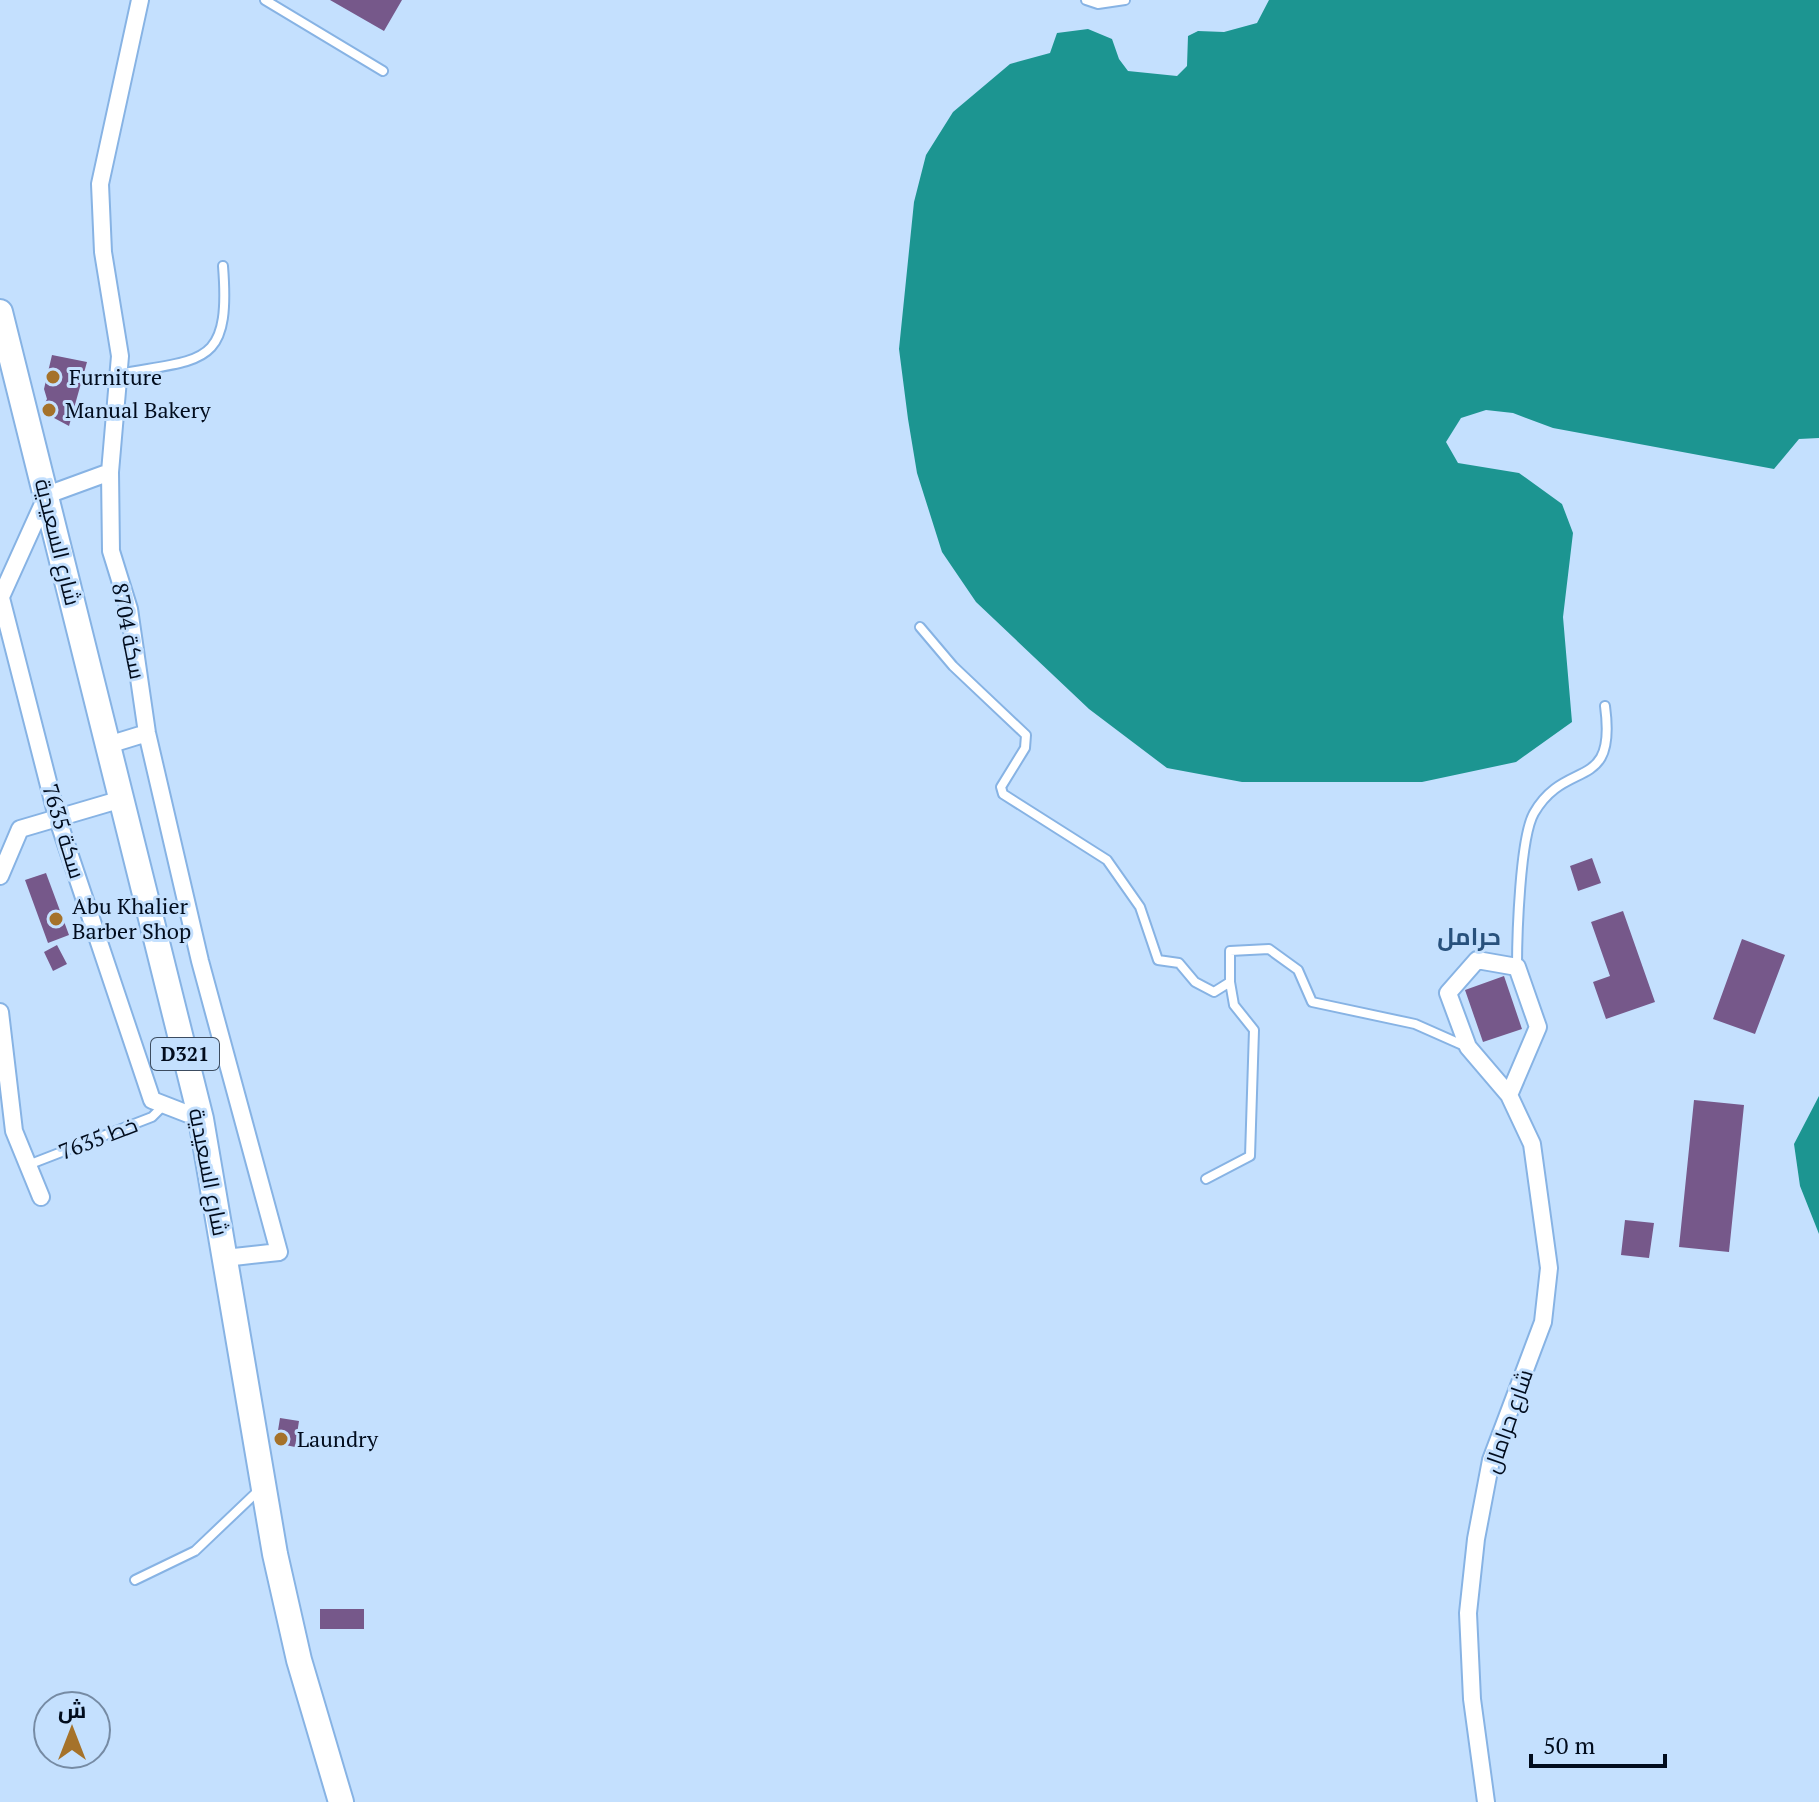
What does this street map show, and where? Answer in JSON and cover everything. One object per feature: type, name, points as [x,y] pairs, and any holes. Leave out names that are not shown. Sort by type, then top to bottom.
[{"type":"main road","name":"شارع السعيدية","points":[[0,312],[201,1119],[263,1486],[299,1660],[341,1802]]},
{"type":"street","name":"سكة 8704","points":[[140,0],[100,184],[103,252],[120,356],[110,472],[111,551],[129,609],[147,733],[200,961],[279,1252],[225,1258]]},
{"type":"street","points":[[1,599],[47,495],[110,472]]},
{"type":"street","name":"سكة 7635","points":[[1,599],[57,817],[152,1100],[164,1105]]},
{"type":"street","points":[[108,745],[147,733]]},
{"type":"street","points":[[0,876],[20,829],[122,799]]},
{"type":"street","name":"شارع حرامال","points":[[1486,1802],[1472,1699],[1468,1613],[1476,1539],[1491,1460],[1543,1322],[1549,1268],[1543,1201],[1532,1144],[1509,1095],[1468,1047],[1448,993],[1477,960],[1517,967]]},
{"type":"street","points":[[1509,1095],[1538,1027],[1517,967]]},
{"type":"street","points":[[0,1012],[14,1131],[41,1197]]},
{"type":"street","points":[[164,1105],[201,1119]]},
{"type":"lane","points":[[265,0],[383,71]]},
{"type":"lane","points":[[1086,0],[1098,4],[1125,0]]},
{"type":"lane","points":[[119,374],[180,366],[200,357],[216,340],[226,308],[223,266]]},
{"type":"lane","points":[[920,627],[953,666],[1026,735],[1025,748],[1001,787],[1003,794],[1107,860],[1140,907],[1158,960],[1179,963],[1195,982],[1214,992],[1230,982]]},
{"type":"lane","points":[[1517,967],[1516,923],[1532,816],[1545,796],[1598,764],[1608,746],[1605,706]]},
{"type":"lane","points":[[1206,1179],[1250,1156],[1254,1030],[1234,1005],[1230,951],[1269,949],[1298,970],[1312,1002],[1415,1024],[1468,1047]]},
{"type":"lane","name":"7635 خط","points":[[27,1165],[152,1117],[164,1105]]},
{"type":"lane","points":[[135,1580],[195,1551],[263,1486]]},
{"type":"shaded area","points":[[1269,0],[1819,0],[1819,438],[1799,439],[1774,469],[1553,428],[1513,413],[1486,410],[1461,418],[1446,442],[1458,463],[1519,473],[1562,504],[1573,533],[1563,617],[1572,722],[1516,762],[1422,782],[1242,782],[1167,768],[1089,709],[976,602],[942,552],[917,473],[899,349],[914,202],[926,155],[953,112],[1010,64],[1050,53],[1057,33],[1088,29],[1112,39],[1119,59],[1128,71],[1177,76],[1187,66],[1188,36],[1198,31],[1224,32],[1257,23]]},
{"type":"shaded area","points":[[1819,1096],[1819,1234],[1800,1186],[1794,1144]]},
{"type":"building","points":[[330,0],[402,0],[384,31]]},
{"type":"building","points":[[52,355],[87,362],[69,426],[41,411],[47,399],[44,389]]},
{"type":"building","points":[[1592,858],[1601,883],[1578,891],[1570,866]]},
{"type":"building","points":[[46,873],[69,935],[48,943],[25,880]]},
{"type":"building","points":[[1623,911],[1655,1002],[1606,1019],[1593,982],[1610,976],[1591,922]]},
{"type":"building","points":[[1742,939],[1785,955],[1755,1034],[1713,1019]]},
{"type":"building","points":[[57,945],[67,964],[53,971],[44,952]]},
{"type":"building","points":[[1504,976],[1522,1029],[1483,1042],[1465,990]]},
{"type":"building","points":[[1694,1100],[1744,1105],[1729,1252],[1679,1247]]},
{"type":"building","points":[[1625,1220],[1654,1223],[1649,1258],[1621,1255]]},
{"type":"building","points":[[280,1418],[299,1421],[295,1447],[276,1443]]},
{"type":"building","points":[[320,1609],[364,1609],[364,1629],[320,1629]]},
{"type":"place","name":"Furniture","points":[[53,377]]},
{"type":"place","name":"Manual Bakery","points":[[49,410]]},
{"type":"place","name":"Abu Khalier Barber Shop","points":[[56,919]]},
{"type":"place","name":"Laundry","points":[[281,1439]]},
{"type":"district","name":"حرامل","points":[[1469,937]]}]
